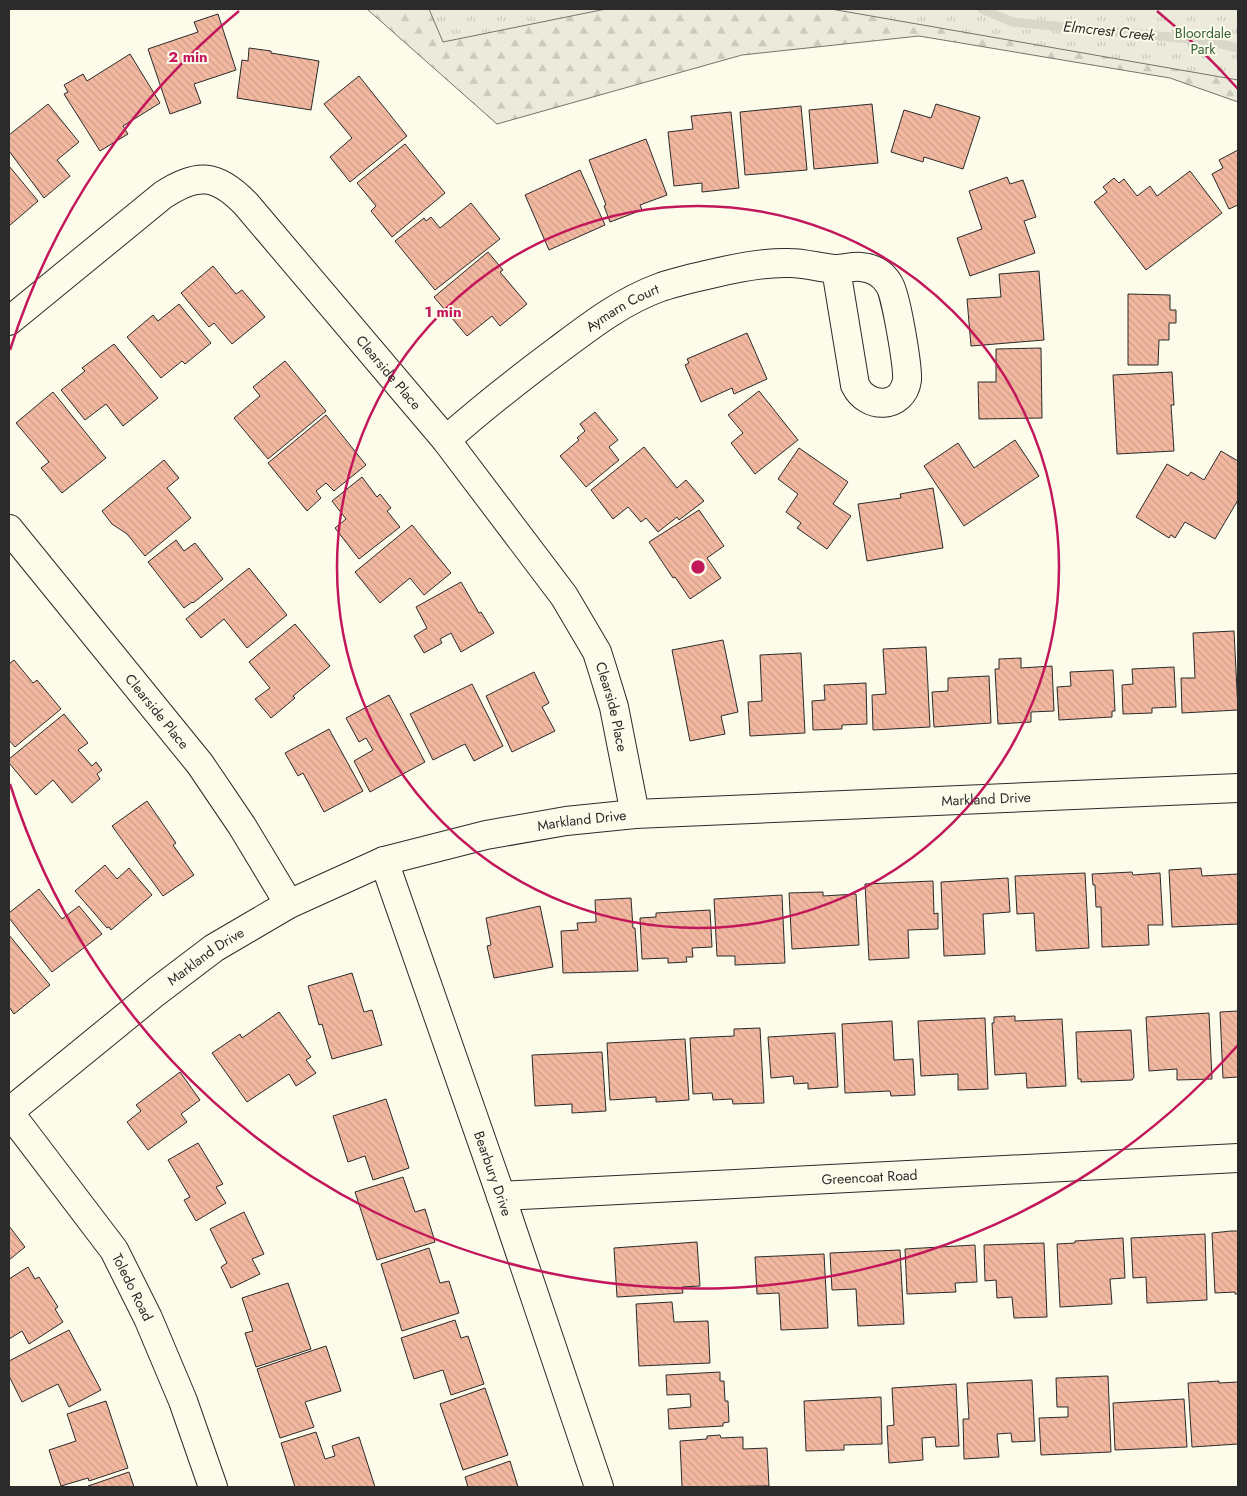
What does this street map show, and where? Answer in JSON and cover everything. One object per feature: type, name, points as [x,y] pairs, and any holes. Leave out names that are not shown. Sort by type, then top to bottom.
[{"type":"street","name":"Clearside Place","points":[[9,321],[163,195],[180,184],[191,180],[206,180],[215,181],[230,189],[246,204],[446,440],[564,596],[596,652],[614,707],[635,814]]},
{"type":"street","name":"Aymarn Court","points":[[446,440],[514,383],[589,326],[612,311],[660,288],[742,267],[790,263],[836,269],[857,266],[872,269],[885,278],[893,290],[907,379],[901,393],[890,401],[883,404],[869,401],[863,397],[855,385],[836,269]]},
{"type":"street","name":"Clearside Place","points":[[9,529],[200,764],[242,826],[289,904]]},
{"type":"street","name":"Markland Drive","points":[[9,1112],[156,992],[214,948],[289,904],[384,861],[486,835],[566,821],[635,814],[1238,788]]},
{"type":"street","name":"Bearbury Drive","points":[[384,861],[501,1196],[599,1487]]},
{"type":"street","name":"Toledo Road","points":[[9,1112],[114,1250],[148,1318],[180,1393],[213,1487]]},
{"type":"street","name":"Greencoat Road","points":[[501,1196],[1238,1158]]},
{"type":"green space","points":[[367,9],[1116,9],[1238,34],[1238,102],[1170,78],[919,36],[742,55],[497,124]]},
{"type":"green space","points":[[429,9],[606,9],[443,42]]},
{"type":"green space","name":"Bloordale Park","points":[[831,9],[1238,9],[1238,80]]},
{"type":"building","points":[[218,14],[236,70],[194,84],[201,103],[170,114],[148,49],[198,32],[194,22]]},
{"type":"building","points":[[249,48],[319,61],[311,110],[237,98],[242,60],[248,61]]},
{"type":"building","points":[[130,54],[160,103],[123,126],[128,134],[100,151],[64,94],[68,92],[64,85],[83,74],[87,81]]},
{"type":"building","points":[[359,76],[407,136],[350,182],[330,157],[352,138],[324,104]]},
{"type":"building","points":[[48,104],[79,142],[57,160],[70,176],[44,198],[9,151],[9,135]]},
{"type":"building","points":[[872,104],[878,163],[814,169],[809,110]]},
{"type":"building","points":[[936,104],[980,117],[963,169],[924,157],[923,162],[891,152],[904,110],[931,118]]},
{"type":"building","points":[[801,106],[807,170],[745,175],[740,112]]},
{"type":"building","points":[[731,112],[739,188],[702,192],[702,183],[674,186],[668,132],[693,129],[691,116]]},
{"type":"building","points":[[646,139],[667,195],[640,205],[642,210],[610,222],[604,206],[606,205],[589,160]]},
{"type":"building","points":[[405,144],[445,193],[392,237],[371,211],[376,206],[357,183]]},
{"type":"building","points":[[1238,150],[1238,205],[1229,209],[1212,174],[1223,168],[1219,160]]},
{"type":"building","points":[[9,166],[38,201],[9,226]]},
{"type":"building","points":[[580,170],[605,225],[549,250],[525,195]]},
{"type":"building","points":[[1190,171],[1222,213],[1146,270],[1094,202],[1107,192],[1103,187],[1114,178],[1119,183],[1124,179],[1137,196],[1150,186],[1157,196]]},
{"type":"building","points":[[1007,177],[1010,184],[1023,180],[1036,217],[1024,221],[1035,253],[970,276],[957,238],[982,229],[969,191]]},
{"type":"building","points":[[471,203],[500,239],[435,290],[395,241],[424,218],[426,221],[431,217],[440,228]]},
{"type":"building","points":[[488,252],[503,270],[500,272],[527,304],[500,326],[492,316],[467,336],[434,297]]},
{"type":"building","points":[[213,266],[236,294],[242,290],[265,317],[232,344],[214,323],[209,327],[181,293]]},
{"type":"building","points":[[1039,271],[1044,340],[971,346],[967,299],[1001,297],[999,274]]},
{"type":"building","points":[[1128,294],[1170,295],[1170,310],[1176,310],[1176,323],[1169,323],[1169,340],[1159,340],[1158,365],[1128,365]]},
{"type":"building","points":[[179,304],[211,343],[185,364],[182,361],[161,378],[127,337],[153,315],[158,321]]},
{"type":"building","points":[[747,333],[767,379],[734,394],[732,388],[701,402],[685,365],[689,363],[687,359]]},
{"type":"building","points":[[114,344],[158,398],[123,426],[106,404],[85,420],[61,390],[85,371],[82,368]]},
{"type":"building","points":[[1041,348],[1042,418],[979,419],[978,382],[996,382],[996,349]]},
{"type":"building","points":[[285,361],[326,411],[268,459],[234,418],[260,396],[253,387]]},
{"type":"building","points":[[1172,372],[1174,405],[1171,405],[1174,451],[1117,454],[1113,375]]},
{"type":"building","points":[[759,391],[798,440],[755,474],[731,443],[743,433],[728,415]]},
{"type":"building","points":[[53,392],[106,458],[62,493],[41,468],[49,462],[16,423]]},
{"type":"building","points":[[595,412],[618,440],[609,447],[619,460],[586,487],[560,456],[579,440],[577,438],[585,431],[580,424]]},
{"type":"building","points":[[326,415],[366,465],[334,491],[326,483],[316,491],[321,498],[307,511],[268,463]]},
{"type":"building","points":[[1015,440],[1039,476],[964,526],[924,466],[958,443],[974,468]]},
{"type":"building","points":[[644,447],[677,488],[686,480],[704,501],[679,520],[677,517],[658,532],[646,518],[641,522],[628,507],[613,519],[591,490]]},
{"type":"building","points":[[799,448],[848,482],[833,504],[851,516],[827,549],[797,528],[801,523],[786,512],[798,494],[778,479]]},
{"type":"building","points":[[1221,451],[1238,461],[1238,500],[1215,539],[1185,522],[1175,538],[1171,535],[1169,538],[1136,517],[1167,464],[1188,476],[1191,472],[1204,480]]},
{"type":"building","points":[[164,460],[179,478],[167,488],[191,518],[145,556],[127,534],[112,524],[102,511]]},
{"type":"building","points":[[362,477],[377,497],[380,494],[391,508],[387,511],[400,527],[359,559],[335,528],[346,519],[332,501]]},
{"type":"building","points":[[933,488],[943,548],[867,561],[858,504],[901,498],[900,494]]},
{"type":"building","points":[[699,510],[724,546],[707,558],[721,578],[690,599],[675,577],[673,578],[649,542]]},
{"type":"building","points":[[412,525],[451,573],[424,595],[410,578],[380,603],[355,572]]},
{"type":"building","points":[[176,540],[184,551],[195,543],[223,579],[184,608],[148,562]]},
{"type":"building","points":[[249,568],[287,615],[247,648],[224,619],[201,638],[186,619]]},
{"type":"building","points":[[461,582],[479,613],[481,612],[494,633],[461,652],[451,633],[440,639],[442,643],[424,653],[414,636],[427,628],[416,607]]},
{"type":"building","points":[[295,624],[330,666],[293,696],[295,698],[271,718],[255,699],[270,688],[249,662]]},
{"type":"building","points":[[1234,631],[1238,710],[1182,713],[1181,678],[1195,678],[1193,633]]},
{"type":"building","points":[[723,640],[738,712],[721,716],[725,734],[690,741],[672,650]]},
{"type":"building","points":[[926,647],[930,727],[873,730],[872,695],[886,694],[883,649]]},
{"type":"building","points":[[801,653],[805,733],[750,736],[748,702],[762,701],[760,655]]},
{"type":"building","points":[[1021,658],[1021,668],[1052,666],[1054,711],[1031,712],[1031,722],[998,724],[995,669],[999,669],[999,659]]},
{"type":"building","points":[[14,660],[33,683],[37,680],[61,709],[15,747],[9,740],[9,664]]},
{"type":"building","points":[[1174,667],[1176,707],[1152,708],[1152,713],[1123,714],[1122,685],[1133,684],[1132,669]]},
{"type":"building","points":[[1113,670],[1115,711],[1112,711],[1112,717],[1059,720],[1057,687],[1071,686],[1070,672]]},
{"type":"building","points":[[534,672],[549,703],[542,707],[555,731],[512,752],[486,696]]},
{"type":"building","points":[[989,676],[991,723],[934,727],[932,692],[948,691],[948,678]]},
{"type":"building","points":[[866,683],[867,724],[842,725],[842,729],[813,730],[812,701],[825,700],[824,685]]},
{"type":"building","points":[[472,684],[503,746],[474,761],[465,744],[433,760],[410,714]]},
{"type":"building","points":[[389,695],[425,762],[370,792],[354,761],[373,750],[366,738],[359,742],[346,718]]},
{"type":"building","points":[[64,714],[88,743],[78,750],[92,766],[96,762],[102,770],[97,774],[100,779],[72,803],[53,780],[36,795],[9,763],[9,759]]},
{"type":"building","points":[[329,729],[363,791],[324,812],[303,773],[298,776],[285,753]]},
{"type":"building","points":[[147,801],[176,843],[173,845],[194,875],[163,896],[112,826]]},
{"type":"building","points":[[105,865],[117,879],[129,868],[152,895],[111,930],[109,927],[107,928],[75,891]]},
{"type":"building","points":[[1201,868],[1202,876],[1238,874],[1238,924],[1172,927],[1169,870]]},
{"type":"building","points":[[1132,872],[1133,875],[1160,873],[1163,925],[1148,925],[1149,945],[1102,947],[1101,907],[1096,907],[1095,885],[1093,885],[1092,874]]},
{"type":"building","points":[[1085,873],[1089,948],[1036,951],[1034,913],[1017,914],[1015,876]]},
{"type":"building","points":[[1008,878],[1010,912],[983,914],[985,954],[944,956],[941,882]]},
{"type":"building","points":[[933,881],[934,914],[938,913],[938,929],[908,930],[909,958],[869,960],[865,884]]},
{"type":"building","points":[[39,889],[62,919],[79,906],[102,934],[52,972],[9,918],[9,913]]},
{"type":"building","points":[[823,892],[823,896],[856,894],[859,945],[792,949],[789,893]]},
{"type":"building","points":[[782,895],[785,963],[735,965],[735,956],[717,956],[714,899]]},
{"type":"building","points":[[631,898],[638,971],[563,973],[561,931],[578,930],[577,923],[596,922],[595,900]]},
{"type":"building","points":[[540,906],[553,967],[494,978],[487,946],[491,945],[486,918]]},
{"type":"building","points":[[710,910],[712,947],[692,948],[693,957],[686,957],[687,962],[668,963],[668,958],[642,959],[640,918],[656,917],[656,913]]},
{"type":"building","points":[[9,935],[50,985],[14,1014],[9,1007]]},
{"type":"building","points":[[352,973],[364,1012],[372,1010],[382,1045],[332,1059],[322,1024],[319,1025],[308,986]]},
{"type":"building","points":[[1238,1011],[1238,1077],[1223,1078],[1220,1012]]},
{"type":"building","points":[[279,1012],[311,1057],[306,1060],[316,1073],[296,1086],[289,1074],[247,1102],[212,1053],[240,1034],[242,1038]]},
{"type":"building","points":[[1209,1013],[1212,1079],[1177,1080],[1177,1069],[1149,1071],[1146,1017]]},
{"type":"building","points":[[1015,1016],[1015,1021],[1062,1019],[1066,1086],[1027,1088],[1026,1073],[995,1075],[992,1023],[994,1023],[994,1017]]},
{"type":"building","points":[[985,1018],[988,1089],[958,1090],[958,1074],[921,1076],[918,1021]]},
{"type":"building","points":[[892,1021],[894,1060],[913,1059],[915,1095],[891,1096],[890,1091],[845,1093],[842,1024]]},
{"type":"building","points":[[760,1028],[764,1103],[733,1104],[732,1099],[713,1100],[712,1093],[693,1094],[690,1038],[734,1036],[734,1029]]},
{"type":"building","points":[[1131,1030],[1134,1077],[1132,1080],[1081,1082],[1081,1079],[1078,1079],[1076,1032]]},
{"type":"building","points":[[835,1033],[838,1087],[808,1089],[808,1083],[794,1084],[793,1076],[771,1078],[768,1037]]},
{"type":"building","points":[[685,1039],[689,1100],[656,1102],[656,1097],[610,1100],[607,1043]]},
{"type":"building","points":[[602,1052],[606,1111],[572,1113],[572,1104],[535,1106],[532,1055]]},
{"type":"building","points":[[180,1072],[200,1100],[181,1114],[187,1122],[148,1150],[127,1122],[141,1111],[136,1105]]},
{"type":"building","points":[[386,1099],[409,1168],[373,1180],[365,1156],[348,1162],[333,1116]]},
{"type":"building","points":[[198,1143],[223,1184],[216,1187],[226,1203],[196,1221],[184,1200],[190,1197],[168,1160]]},
{"type":"building","points":[[403,1177],[415,1212],[425,1209],[435,1242],[377,1260],[355,1192]]},
{"type":"building","points":[[244,1212],[264,1254],[252,1259],[260,1274],[231,1288],[221,1267],[227,1263],[210,1229]]},
{"type":"building","points":[[9,1226],[25,1247],[9,1260]]},
{"type":"building","points":[[1238,1231],[1238,1294],[1235,1294],[1235,1292],[1215,1293],[1212,1233]]},
{"type":"building","points":[[1205,1234],[1207,1300],[1147,1303],[1146,1277],[1133,1278],[1131,1238]]},
{"type":"building","points":[[1123,1238],[1125,1278],[1110,1279],[1112,1304],[1060,1307],[1057,1244]]},
{"type":"building","points":[[697,1242],[700,1286],[682,1287],[683,1293],[617,1297],[614,1248]]},
{"type":"building","points":[[1044,1243],[1047,1317],[1014,1318],[1012,1297],[997,1298],[996,1280],[985,1281],[984,1245]]},
{"type":"building","points":[[975,1245],[977,1282],[955,1283],[956,1292],[907,1294],[905,1249]]},
{"type":"building","points":[[429,1248],[440,1283],[449,1281],[459,1313],[402,1331],[381,1264]]},
{"type":"building","points":[[900,1250],[904,1324],[858,1326],[856,1289],[832,1290],[830,1253]]},
{"type":"building","points":[[824,1254],[828,1328],[781,1330],[779,1293],[757,1294],[755,1257]]},
{"type":"building","points":[[28,1267],[35,1279],[39,1277],[58,1307],[55,1309],[63,1322],[29,1344],[22,1331],[9,1339],[9,1279]]},
{"type":"building","points":[[288,1283],[311,1349],[256,1367],[245,1333],[253,1331],[242,1298]]},
{"type":"building","points":[[672,1302],[674,1322],[708,1321],[710,1363],[639,1366],[636,1304]]},
{"type":"building","points":[[455,1320],[461,1338],[468,1336],[484,1384],[451,1395],[443,1370],[414,1379],[401,1338]]},
{"type":"building","points":[[69,1330],[101,1390],[69,1407],[58,1384],[22,1402],[9,1376],[9,1361]]},
{"type":"building","points":[[326,1346],[341,1391],[305,1402],[314,1427],[280,1438],[257,1369]]},
{"type":"building","points":[[720,1372],[720,1381],[724,1381],[725,1401],[728,1401],[729,1422],[723,1423],[723,1426],[669,1429],[668,1409],[691,1407],[690,1394],[667,1395],[666,1375]]},
{"type":"building","points":[[1108,1376],[1111,1452],[1041,1455],[1039,1418],[1068,1417],[1068,1407],[1057,1407],[1056,1378]]},
{"type":"building","points":[[1032,1380],[1035,1441],[1012,1442],[1011,1433],[997,1434],[999,1457],[964,1459],[963,1419],[969,1419],[967,1383]]},
{"type":"building","points":[[1219,1381],[1219,1383],[1238,1382],[1238,1444],[1192,1447],[1188,1383]]},
{"type":"building","points":[[956,1384],[959,1446],[936,1447],[935,1437],[922,1438],[923,1460],[889,1463],[887,1426],[894,1425],[892,1388]]},
{"type":"building","points":[[485,1388],[508,1455],[463,1470],[440,1404]]},
{"type":"building","points":[[881,1397],[882,1444],[844,1445],[844,1450],[806,1451],[804,1401]]},
{"type":"building","points":[[1184,1399],[1187,1447],[1115,1450],[1113,1403]]},
{"type":"building","points":[[106,1401],[128,1468],[89,1481],[88,1478],[61,1486],[49,1450],[76,1441],[67,1414]]},
{"type":"building","points":[[316,1432],[325,1459],[335,1456],[332,1446],[359,1437],[375,1487],[295,1487],[281,1443]]},
{"type":"building","points":[[720,1435],[721,1438],[743,1437],[743,1449],[767,1448],[769,1486],[682,1487],[680,1441],[707,1439],[707,1436]]},
{"type":"building","points":[[510,1461],[518,1487],[468,1487],[465,1477]]},
{"type":"building","points":[[129,1472],[134,1487],[88,1486]]},
{"type":"waterway","name":"Elmcrest Creek","points":[[982,9],[1012,22],[1202,40],[1238,48]]}]
